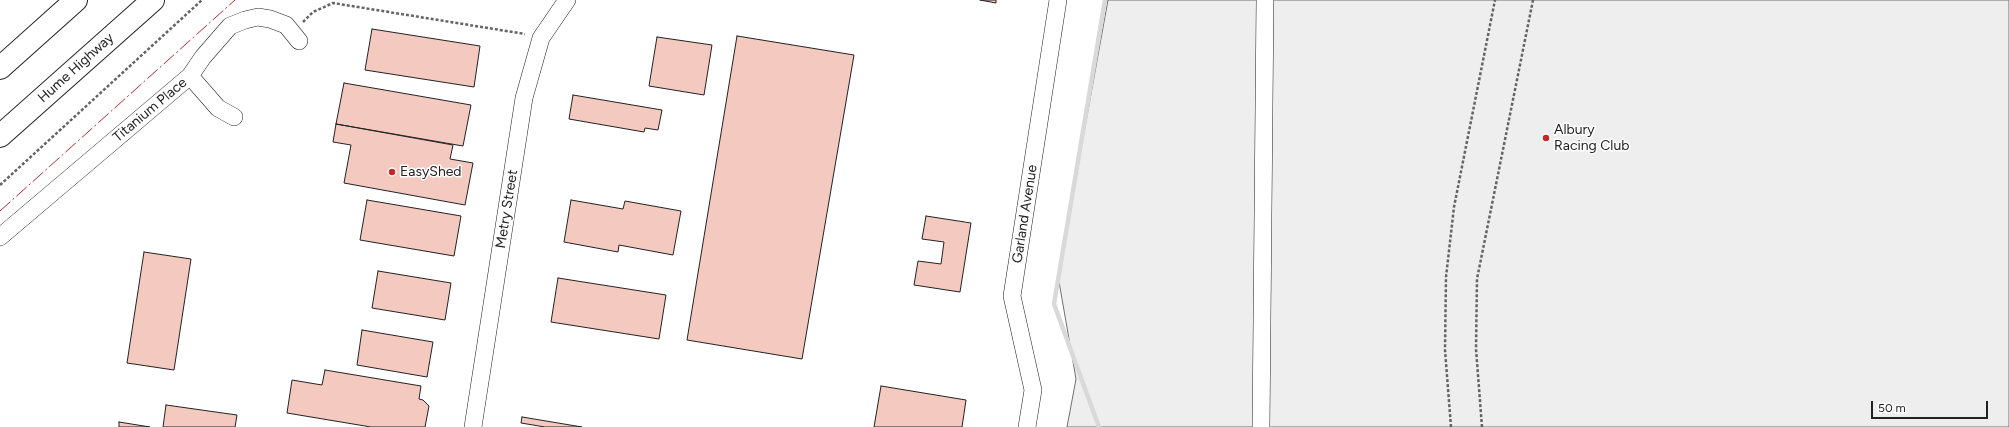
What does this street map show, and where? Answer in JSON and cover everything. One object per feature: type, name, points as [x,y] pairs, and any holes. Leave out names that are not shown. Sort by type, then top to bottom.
[{"type":"highway","points":[[0,68],[76,0]]},
{"type":"highway","name":"Hume Highway","points":[[0,136],[153,0]]},
{"type":"street","name":"Metry Street","points":[[473,427],[524,98],[541,38],[567,0]]},
{"type":"street","name":"Garland Avenue","points":[[1027,427],[1033,390],[1012,296],[1058,0]]},
{"type":"street","points":[[1261,427],[1265,0]]},
{"type":"street","name":"Titanium Place","points":[[0,237],[190,76],[203,57],[230,26],[258,17],[270,19],[286,25],[296,37]]},
{"type":"street","points":[[190,76],[218,108],[234,118]]},
{"type":"path","points":[[0,185],[202,0]]},
{"type":"path","points":[[1451,427],[1445,350],[1446,277],[1454,207],[1496,0]]},
{"type":"path","points":[[1482,427],[1476,349],[1477,280],[1533,0]]},
{"type":"path","points":[[296,37],[314,12],[333,3],[513,30]]},
{"type":"shaded area","name":"Albury Racing Club","points":[[1108,0],[2009,0],[2009,427],[1067,427],[1076,379],[1058,276]]},
{"type":"building","points":[[980,0],[996,0],[996,3]]},
{"type":"building","points":[[372,29],[480,46],[474,87],[365,70]]},
{"type":"building","points":[[737,36],[854,55],[802,359],[687,340]]},
{"type":"building","points":[[657,37],[712,45],[704,95],[649,86]]},
{"type":"building","points":[[344,83],[471,105],[463,146],[336,124]]},
{"type":"building","points":[[573,95],[662,110],[658,130],[645,128],[644,132],[569,119]]},
{"type":"building","points":[[336,124],[453,145],[450,159],[473,163],[465,205],[344,183],[351,145],[333,142]]},
{"type":"building","points":[[367,200],[461,216],[454,256],[360,240]]},
{"type":"building","points":[[571,200],[623,209],[625,201],[681,211],[673,255],[619,245],[618,252],[564,242]]},
{"type":"building","points":[[926,216],[971,223],[960,292],[914,285],[918,261],[941,264],[944,242],[922,239]]},
{"type":"building","points":[[144,252],[191,259],[174,370],[127,363]]},
{"type":"building","points":[[378,271],[451,283],[445,320],[372,308]]},
{"type":"building","points":[[558,278],[666,295],[659,339],[551,322]]},
{"type":"building","points":[[362,330],[433,342],[427,377],[357,365]]},
{"type":"building","points":[[325,370],[421,386],[419,399],[423,400],[429,406],[425,427],[371,427],[287,413],[292,380],[322,385]]},
{"type":"building","points":[[881,386],[966,400],[962,427],[874,427]]},
{"type":"building","points":[[166,405],[237,415],[235,427],[163,427]]},
{"type":"building","points":[[522,417],[582,427],[545,427],[521,423]]},
{"type":"building","points":[[119,422],[150,427],[119,427]]},
{"type":"waterway","points":[[1099,427],[1054,304],[1105,0]]},
{"type":"power","points":[[0,211],[235,0]]},
{"type":"place","name":"Albury Racing Club","points":[[1546,138]]},
{"type":"place","name":"EasyShed","points":[[392,172]]}]
